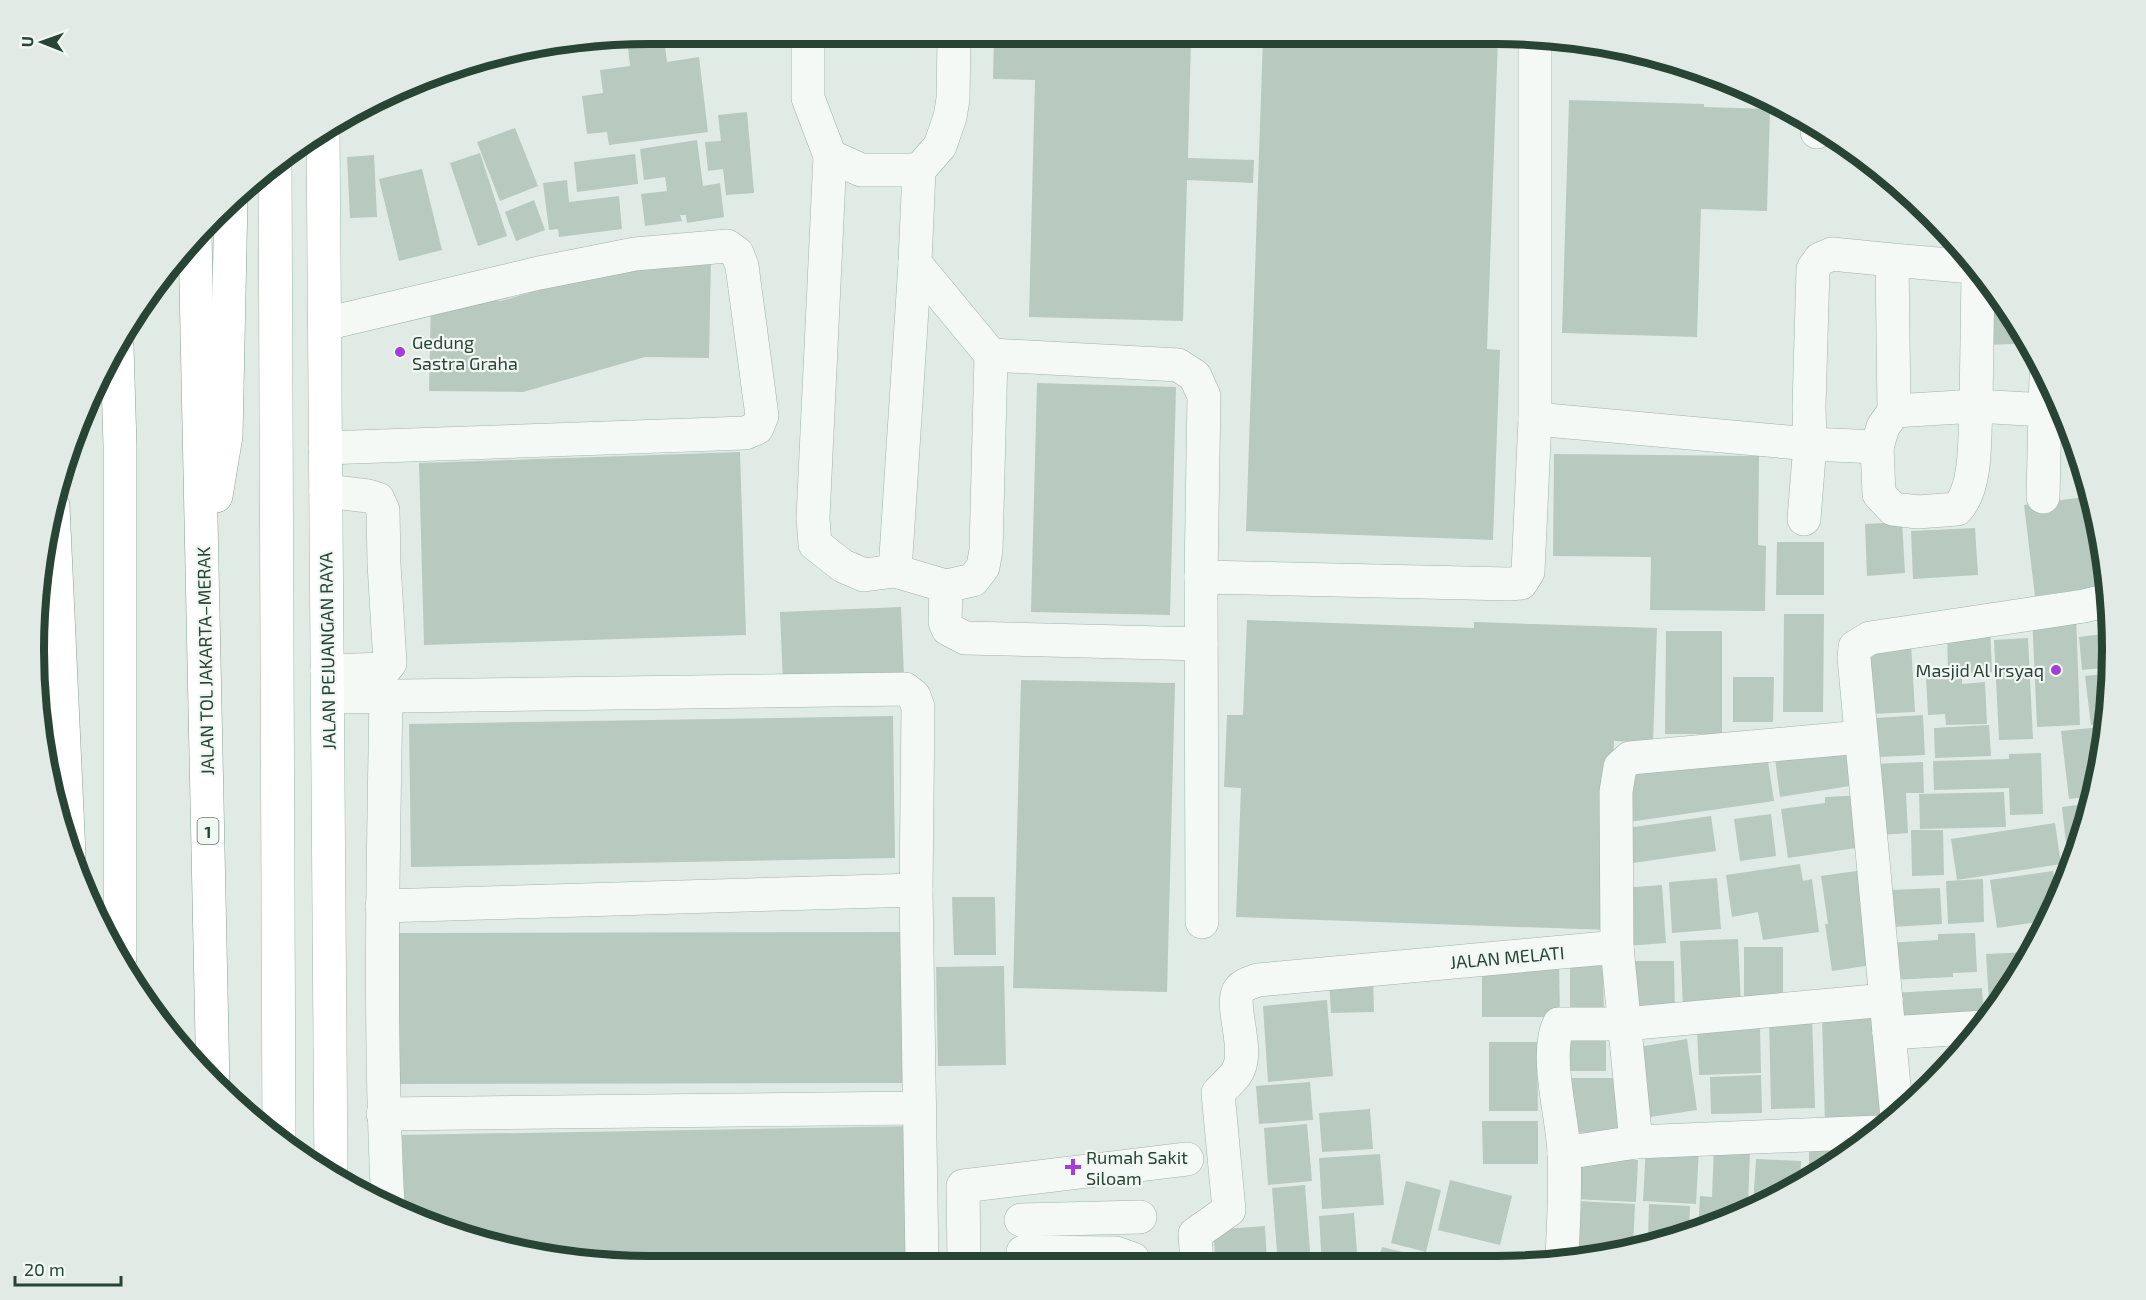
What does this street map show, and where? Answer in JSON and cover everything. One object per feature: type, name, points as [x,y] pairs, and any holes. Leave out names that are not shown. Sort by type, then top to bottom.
[{"type":"main road","name":"JALAN PEJUANGAN RAYA","points":[[323,140],[331,1165]]},
{"type":"main road","points":[[275,174],[279,1129]]},
{"type":"main road","points":[[203,578],[226,436],[231,212]]},
{"type":"main road","name":"JALAN TOL JAKARTA–MERAK","points":[[195,249],[213,1070]]},
{"type":"main road","points":[[117,361],[120,446],[120,944]]},
{"type":"main road","points":[[111,372],[120,446]]},
{"type":"main road","points":[[54,536],[67,817]]},
{"type":"street","points":[[808,44],[807,98],[830,156],[813,518],[815,544],[843,566],[864,575],[895,571],[946,586],[973,580],[983,567],[986,550],[991,355],[915,263]]},
{"type":"street","points":[[895,571],[919,170],[940,146],[950,117],[953,99],[954,44]]},
{"type":"street","points":[[1201,577],[1509,584],[1521,583],[1528,572],[1535,419],[1535,45]]},
{"type":"street","points":[[830,156],[861,170],[919,170]]},
{"type":"street","points":[[325,324],[539,273],[635,254],[727,246],[737,253],[742,266],[762,416],[757,428],[745,433],[325,448]]},
{"type":"street","points":[[1804,519],[1810,444],[1813,269],[1820,259],[1832,254],[1965,266]]},
{"type":"street","points":[[1892,260],[1894,411],[1883,427],[1877,447],[1879,494],[1893,509],[1918,512],[1957,508],[1964,500],[1971,478],[1976,406],[1978,282]]},
{"type":"street","points":[[991,355],[1178,365],[1195,376],[1204,396],[1201,577],[1202,922]]},
{"type":"street","points":[[2043,497],[2045,394]]},
{"type":"street","points":[[1894,411],[1976,406],[2045,410]]},
{"type":"street","points":[[1535,419],[1810,444],[1877,447]]},
{"type":"street","points":[[326,491],[378,499],[383,510],[390,663],[385,669],[328,684]]},
{"type":"street","points":[[946,586],[945,622],[948,629],[965,638],[1201,644]]},
{"type":"street","points":[[1896,1106],[1861,737],[1855,647],[1870,638],[2100,602]]},
{"type":"street","points":[[328,684],[386,698],[905,689],[914,696],[918,707],[916,890],[921,1256]]},
{"type":"street","points":[[386,698],[382,906],[383,1114],[388,1196]]},
{"type":"street","points":[[1636,1142],[1617,947],[1616,792],[1620,767],[1630,758],[1861,737]]},
{"type":"street","points":[[382,906],[916,890]]},
{"type":"street","name":"JALAN MELATI","points":[[1196,1256],[1195,1234],[1229,1210],[1218,1093],[1239,1069],[1242,1054],[1237,1000],[1239,992],[1245,985],[1258,980],[1617,947]]},
{"type":"street","points":[[1562,1252],[1564,1153],[1553,1053],[1554,1034],[1559,1024],[1625,1024],[1886,1000]]},
{"type":"street","points":[[1889,1033],[1970,1028]]},
{"type":"street","points":[[383,1114],[918,1107]]},
{"type":"street","points":[[1564,1153],[1636,1142],[1863,1133]]},
{"type":"street","points":[[964,1256],[963,1186],[1187,1159]]},
{"type":"street","points":[[1021,1180],[1023,1256]]},
{"type":"street","points":[[1021,1220],[1140,1217]]},
{"type":"street","points":[[1060,1256],[1116,1253],[1124,1256]]},
{"type":"building","points":[[665,44],[667,62],[699,57],[708,132],[609,145],[607,132],[587,134],[582,96],[603,93],[600,70],[630,66],[628,45]]},
{"type":"building","points":[[994,44],[1191,44],[1188,158],[1254,160],[1253,183],[1187,180],[1183,321],[1029,317],[1035,80],[993,79]]},
{"type":"building","points":[[1263,44],[1498,44],[1487,349],[1500,350],[1493,540],[1246,531]]},
{"type":"building","points":[[1569,100],[1704,104],[1704,107],[1770,109],[1767,211],[1701,209],[1697,337],[1562,333]]},
{"type":"building","points":[[747,112],[754,193],[726,195],[723,169],[708,171],[705,142],[721,141],[718,115]]},
{"type":"building","points":[[515,128],[538,186],[500,201],[477,142]]},
{"type":"building","points":[[697,140],[703,186],[720,183],[724,217],[687,223],[686,215],[680,215],[682,221],[645,226],[641,194],[667,191],[665,177],[644,180],[640,149]]},
{"type":"building","points":[[480,153],[507,236],[478,246],[450,163]]},
{"type":"building","points":[[635,154],[638,184],[577,192],[574,162]]},
{"type":"building","points":[[374,155],[377,217],[350,218],[347,157]]},
{"type":"building","points":[[422,169],[442,250],[399,261],[379,179]]},
{"type":"building","points":[[567,180],[569,202],[619,196],[622,229],[559,237],[558,229],[549,230],[543,183]]},
{"type":"building","points":[[534,200],[545,230],[516,241],[505,212]]},
{"type":"building","points":[[711,257],[709,358],[645,357],[523,392],[429,391],[431,299],[501,301],[619,266]]},
{"type":"building","points":[[1985,292],[2014,336],[2014,344],[1986,345]]},
{"type":"building","points":[[1037,383],[1176,387],[1170,615],[1031,612]]},
{"type":"building","points":[[740,452],[746,635],[424,645],[419,463]]},
{"type":"building","points":[[1554,454],[1759,456],[1758,545],[1766,546],[1765,611],[1650,610],[1651,557],[1553,556]]},
{"type":"building","points":[[2083,497],[2091,532],[2099,587],[2035,596],[2024,505]]},
{"type":"building","points":[[1902,522],[1905,573],[1867,576],[1865,524]]},
{"type":"building","points":[[1975,528],[1978,575],[1913,579],[1911,531]]},
{"type":"building","points":[[1777,542],[1824,542],[1824,595],[1776,595]]},
{"type":"building","points":[[901,607],[904,677],[783,682],[780,612]]},
{"type":"building","points":[[1784,614],[1824,614],[1823,712],[1783,712]]},
{"type":"building","name":"Masjid Al Irsyaq","points":[[2076,614],[2080,725],[2037,727],[2032,615]]},
{"type":"building","points":[[1247,620],[1474,628],[1474,622],[1657,628],[1653,743],[1614,741],[1607,930],[1236,917],[1241,788],[1224,787],[1227,715],[1243,715]]},
{"type":"building","points":[[1990,626],[1992,672],[1948,674],[1947,628]]},
{"type":"building","points":[[1666,631],[1722,631],[1722,734],[1665,734]]},
{"type":"building","points":[[2102,634],[2102,668],[2082,670],[2079,637]]},
{"type":"building","points":[[2028,638],[2033,739],[1999,740],[1994,640]]},
{"type":"building","points":[[1911,643],[1915,712],[1870,714],[1867,646]]},
{"type":"building","points":[[2101,674],[2097,724],[2091,725],[2085,676]]},
{"type":"building","points":[[1962,675],[1962,684],[1985,682],[1987,724],[1946,725],[1945,714],[1928,715],[1926,677]]},
{"type":"building","points":[[1733,677],[1774,677],[1773,722],[1733,722]]},
{"type":"building","points":[[1021,680],[1175,683],[1167,992],[1013,988]]},
{"type":"building","points":[[1923,715],[1925,755],[1877,757],[1875,718]]},
{"type":"building","points":[[893,716],[895,858],[411,867],[409,724]]},
{"type":"building","points":[[1989,725],[1991,756],[1935,758],[1934,728]]},
{"type":"building","points":[[2097,727],[2084,797],[2069,799],[2061,731]]},
{"type":"building","points":[[1844,741],[1850,786],[1780,797],[1774,751]]},
{"type":"building","points":[[1766,748],[1774,801],[1629,822],[1622,769]]},
{"type":"building","points":[[2041,753],[2043,814],[2010,815],[2009,788],[1934,790],[1933,761],[2009,759],[2009,754]]},
{"type":"building","points":[[1923,762],[1924,793],[1906,793],[1908,833],[1880,835],[1871,764]]},
{"type":"building","points":[[2004,792],[2006,827],[1920,829],[1919,794]]},
{"type":"building","points":[[1865,795],[1863,847],[1788,858],[1781,809],[1825,803],[1825,797]]},
{"type":"building","points":[[2083,804],[2067,853],[2062,807]]},
{"type":"building","points":[[1771,814],[1776,856],[1740,861],[1734,819]]},
{"type":"building","points":[[1711,816],[1716,851],[1626,864],[1620,829]]},
{"type":"building","points":[[2055,823],[2061,864],[1957,880],[1951,839]]},
{"type":"building","points":[[1911,830],[1943,830],[1944,875],[1912,876]]},
{"type":"building","points":[[1800,864],[1803,881],[1812,879],[1819,932],[1763,940],[1758,912],[1732,917],[1726,875]]},
{"type":"building","points":[[1863,870],[1872,965],[1832,971],[1821,876]]},
{"type":"building","points":[[2053,871],[2055,884],[2038,922],[1997,928],[1990,880]]},
{"type":"building","points":[[1717,878],[1721,929],[1672,933],[1669,882]]},
{"type":"building","points":[[1983,879],[1984,922],[1948,924],[1946,881]]},
{"type":"building","points":[[1662,885],[1666,943],[1626,946],[1622,888]]},
{"type":"building","points":[[1940,888],[1942,924],[1892,927],[1890,890]]},
{"type":"building","points":[[952,897],[995,897],[996,955],[954,955]]},
{"type":"building","points":[[905,932],[905,1083],[393,1084],[393,933]]},
{"type":"building","points":[[1975,933],[1977,972],[1953,973],[1953,977],[1889,980],[1886,943],[1938,940],[1938,934]]},
{"type":"building","points":[[1738,939],[1741,1006],[1683,1008],[1680,941]]},
{"type":"building","points":[[1744,947],[1783,947],[1783,996],[1744,997]]},
{"type":"building","points":[[2021,952],[1989,1002],[1986,954]]},
{"type":"building","points":[[1628,961],[1674,961],[1675,1015],[1628,1016]]},
{"type":"building","points":[[1004,966],[1006,1065],[938,1066],[936,967]]},
{"type":"building","points":[[1482,966],[1559,966],[1560,1017],[1482,1017]]},
{"type":"building","points":[[1570,966],[1603,966],[1604,1015],[1570,1015]]},
{"type":"building","points":[[1373,977],[1374,1012],[1331,1013],[1329,978]]},
{"type":"building","points":[[1982,988],[1983,1010],[1975,1021],[1893,1026],[1891,993]]},
{"type":"building","points":[[1327,1000],[1333,1076],[1268,1082],[1263,1006]]},
{"type":"building","points":[[1812,1015],[1815,1108],[1771,1109],[1769,1017]]},
{"type":"building","points":[[1876,1015],[1880,1119],[1875,1123],[1825,1125],[1822,1017]]},
{"type":"building","points":[[1760,1026],[1761,1073],[1699,1075],[1697,1028]]},
{"type":"building","points":[[1606,1029],[1606,1071],[1562,1071],[1561,1030]]},
{"type":"building","points":[[1687,1039],[1697,1110],[1650,1117],[1639,1047]]},
{"type":"building","points":[[1489,1042],[1537,1042],[1538,1111],[1489,1111]]},
{"type":"building","points":[[1761,1075],[1762,1113],[1711,1114],[1710,1077]]},
{"type":"building","points":[[1568,1078],[1618,1078],[1618,1132],[1568,1133]]},
{"type":"building","points":[[1310,1082],[1313,1120],[1259,1124],[1256,1086]]},
{"type":"building","points":[[1370,1109],[1373,1149],[1322,1152],[1319,1113]]},
{"type":"building","points":[[1482,1121],[1538,1121],[1538,1164],[1483,1164]]},
{"type":"building","points":[[1307,1124],[1312,1181],[1268,1185],[1264,1128]]},
{"type":"building","points":[[918,1126],[919,1256],[610,1255],[532,1245],[493,1236],[404,1204],[402,1135]]},
{"type":"building","points":[[1809,1140],[1844,1146],[1833,1154],[1809,1169]]},
{"type":"building","points":[[1646,1146],[1699,1148],[1696,1204],[1643,1201]]},
{"type":"building","points":[[1714,1147],[1750,1149],[1748,1201],[1731,1206],[1731,1209],[1699,1221],[1700,1196],[1712,1197]]},
{"type":"building","points":[[1380,1154],[1384,1205],[1322,1209],[1319,1158]]},
{"type":"building","points":[[1576,1158],[1638,1160],[1636,1202],[1574,1199]]},
{"type":"building","points":[[1756,1159],[1801,1161],[1800,1174],[1753,1199]]},
{"type":"building","points":[[1450,1180],[1512,1196],[1500,1245],[1438,1230]]},
{"type":"building","points":[[1406,1181],[1441,1190],[1426,1252],[1391,1243]]},
{"type":"building","points":[[1305,1185],[1310,1256],[1277,1256],[1272,1188]]},
{"type":"building","points":[[1577,1201],[1635,1204],[1633,1241],[1598,1247],[1575,1246]]},
{"type":"building","points":[[1649,1204],[1690,1206],[1689,1225],[1648,1237]]},
{"type":"building","points":[[1354,1213],[1357,1256],[1321,1256],[1319,1216]]},
{"type":"building","points":[[1265,1226],[1267,1256],[1215,1256],[1213,1230]]},
{"type":"building","points":[[1382,1247],[1419,1256],[1380,1256]]},
{"type":"place","name":"Gedung Sastra Graha","points":[[400,352]]},
{"type":"place","name":"Masjid Al Irsyaq","points":[[2056,670]]},
{"type":"place","name":"Rumah Sakit Siloam","points":[[1073,1167]]}]
